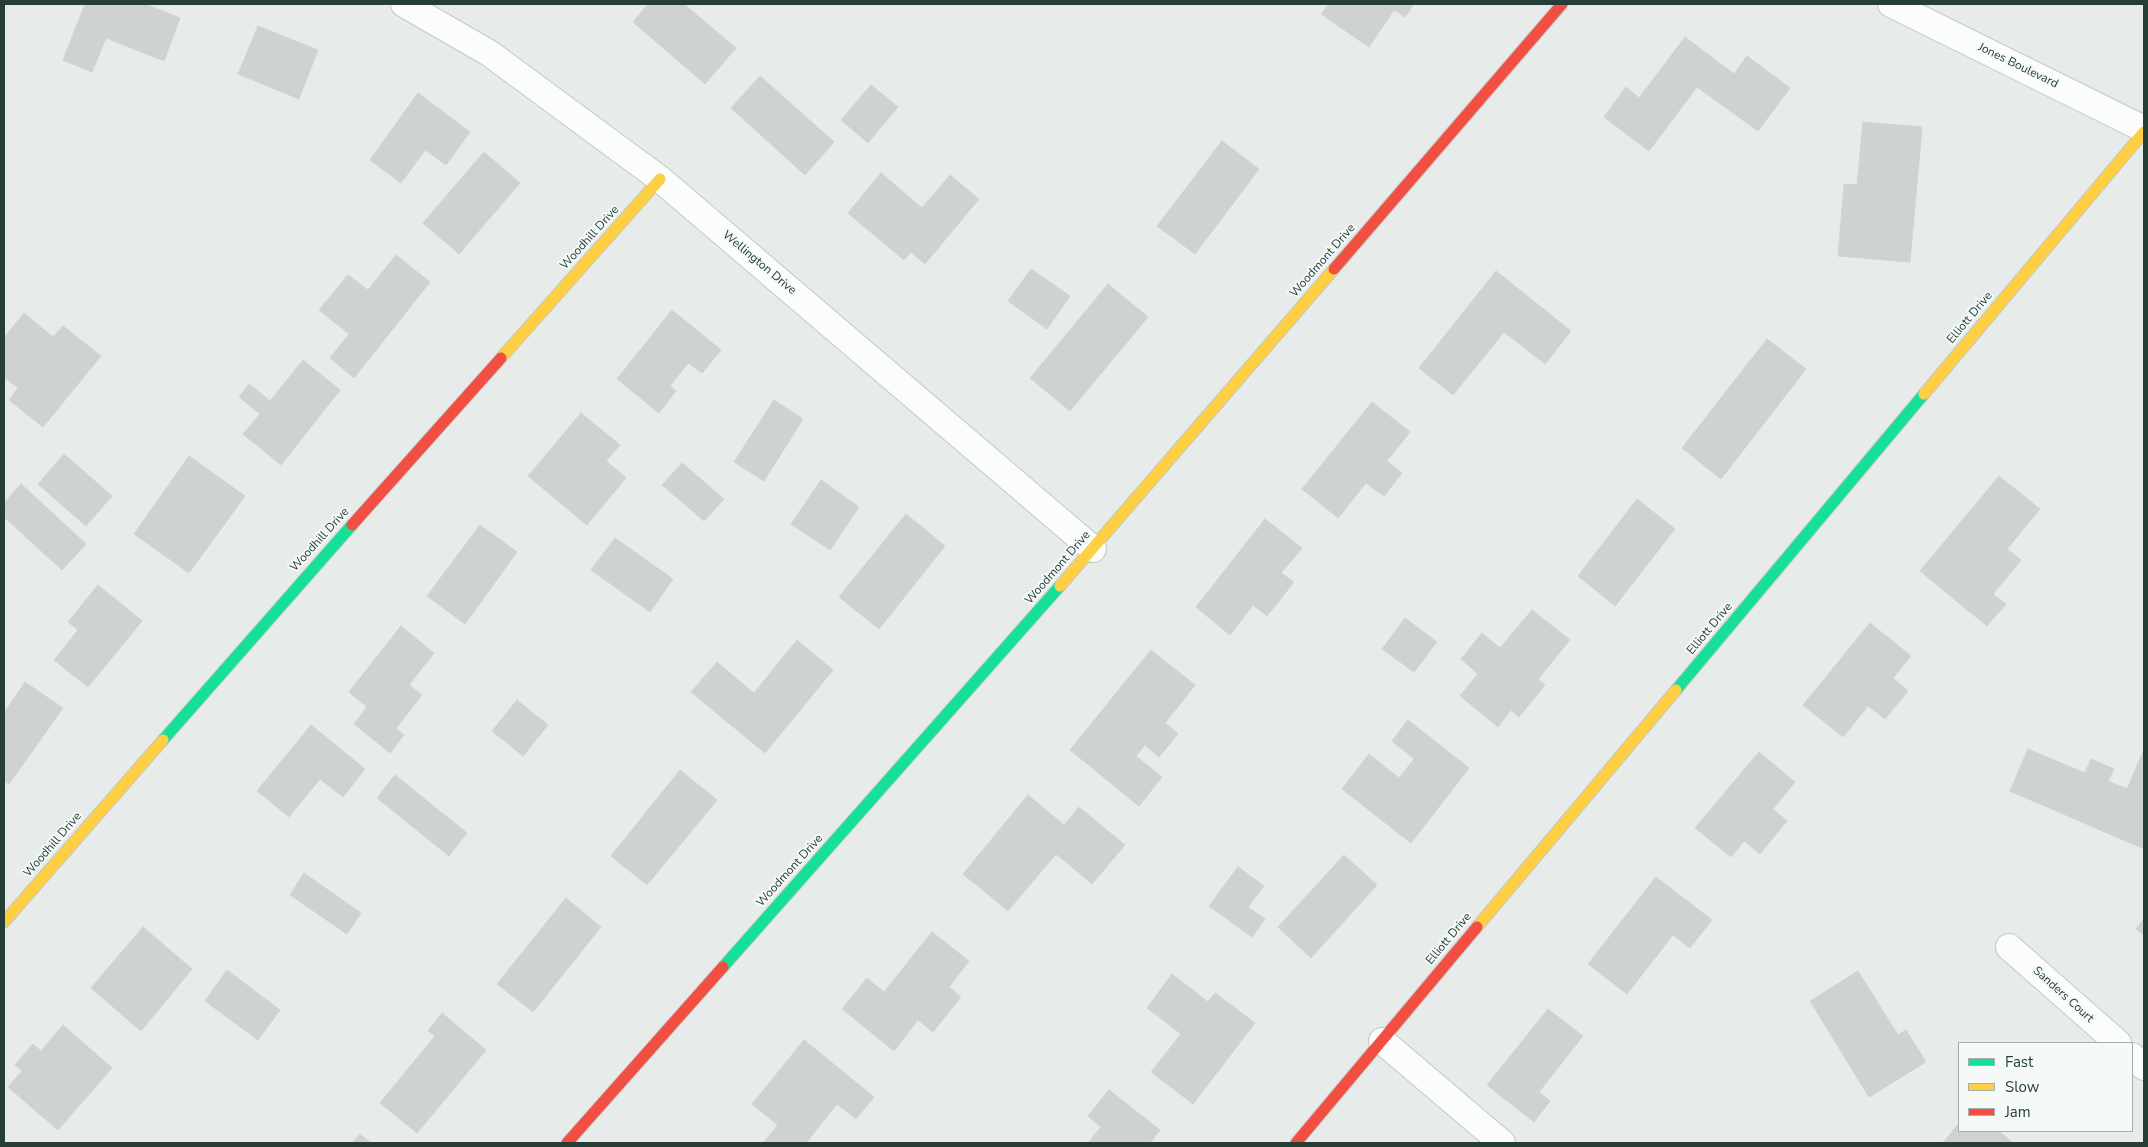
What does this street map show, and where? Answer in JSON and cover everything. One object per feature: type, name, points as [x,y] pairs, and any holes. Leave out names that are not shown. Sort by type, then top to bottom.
[{"type":"street","name":"Wellington Drive","points":[[404,4],[490,53],[660,179],[1093,549]]},
{"type":"street","name":"Woodmont Drive","points":[[567,1143],[1093,549],[1562,4]]},
{"type":"street","name":"Jones Boulevard","points":[[1891,4],[2144,130]]},
{"type":"street","name":"Elliott Drive","points":[[1296,1143],[2144,130]]},
{"type":"street","name":"Woodhill Drive","points":[[4,922],[240,651],[660,179]]},
{"type":"street","name":"Sanders Court","points":[[2009,947],[2117,1042]]},
{"type":"street","points":[[1382,1041],[1502,1143]]},
{"type":"street","points":[[2133,1057],[2144,1067]]},
{"type":"building","points":[[85,4],[145,4],[180,18],[164,61],[106,38],[92,72],[63,60]]},
{"type":"building","points":[[648,4],[684,4],[736,48],[705,84],[633,22]]},
{"type":"building","points":[[1329,4],[1414,4],[1405,17],[1394,10],[1369,47],[1321,14]]},
{"type":"building","points":[[258,26],[318,50],[299,99],[238,74]]},
{"type":"building","points":[[1685,37],[1734,74],[1747,56],[1790,88],[1758,131],[1697,87],[1649,151],[1604,117],[1626,87],[1639,98]]},
{"type":"building","points":[[760,76],[834,142],[805,175],[731,108]]},
{"type":"building","points":[[871,85],[898,107],[868,143],[841,120]]},
{"type":"building","points":[[418,93],[470,132],[446,165],[425,150],[401,183],[370,160]]},
{"type":"building","points":[[1863,122],[1922,127],[1910,262],[1838,256],[1844,184],[1857,185]]},
{"type":"building","points":[[1222,141],[1259,169],[1195,254],[1157,226]]},
{"type":"building","points":[[484,152],[520,183],[459,254],[423,223]]},
{"type":"building","points":[[881,173],[922,208],[950,175],[979,199],[925,264],[911,252],[904,260],[848,213]]},
{"type":"building","points":[[396,255],[430,282],[354,378],[330,358],[349,334],[319,310],[348,275],[368,290]]},
{"type":"building","points":[[1031,269],[1070,296],[1047,329],[1008,301]]},
{"type":"building","points":[[1496,271],[1571,331],[1545,364],[1504,332],[1453,395],[1419,368]]},
{"type":"building","points":[[1108,284],[1148,317],[1070,411],[1030,378]]},
{"type":"building","points":[[672,310],[721,350],[702,373],[688,363],[670,386],[676,391],[659,413],[617,379]]},
{"type":"building","points":[[24,313],[53,337],[63,326],[101,356],[43,427],[9,400],[18,388],[4,377],[4,338]]},
{"type":"building","points":[[1767,339],[1806,369],[1721,479],[1682,448]]},
{"type":"building","points":[[303,360],[340,390],[281,465],[243,434],[260,414],[239,397],[249,384],[270,401]]},
{"type":"building","points":[[774,400],[803,419],[764,481],[734,462]]},
{"type":"building","points":[[1372,402],[1410,432],[1387,461],[1402,473],[1384,496],[1366,483],[1338,518],[1302,489]]},
{"type":"building","points":[[581,413],[620,445],[606,461],[626,478],[587,525],[528,476]]},
{"type":"building","points":[[64,454],[112,496],[86,526],[38,484]]},
{"type":"building","points":[[189,456],[245,496],[189,573],[134,534]]},
{"type":"building","points":[[682,463],[724,499],[704,521],[662,485]]},
{"type":"building","points":[[1999,476],[2040,509],[2007,549],[2021,560],[1993,594],[2006,604],[1987,626],[1920,571]]},
{"type":"building","points":[[821,480],[859,507],[830,550],[791,524]]},
{"type":"building","points":[[21,484],[86,544],[62,570],[4,517],[4,503]]},
{"type":"building","points":[[1637,499],[1675,529],[1615,606],[1578,576]]},
{"type":"building","points":[[906,514],[945,546],[879,629],[839,597]]},
{"type":"building","points":[[1265,519],[1302,548],[1281,573],[1294,582],[1267,616],[1253,605],[1230,635],[1196,607]]},
{"type":"building","points":[[480,525],[517,552],[465,624],[427,596]]},
{"type":"building","points":[[615,538],[673,579],[650,612],[591,570]]},
{"type":"building","points":[[98,585],[142,621],[88,687],[54,660],[78,630],[68,622]]},
{"type":"building","points":[[1532,610],[1570,640],[1538,679],[1545,685],[1519,717],[1511,710],[1498,727],[1460,696],[1478,674],[1461,659],[1482,633],[1500,648]]},
{"type":"building","points":[[1405,618],[1437,642],[1414,672],[1382,649]]},
{"type":"building","points":[[1870,623],[1911,656],[1893,678],[1908,691],[1885,719],[1868,706],[1843,737],[1803,705]]},
{"type":"building","points":[[401,626],[434,653],[409,685],[422,695],[396,728],[404,735],[390,753],[354,724],[367,707],[349,692]]},
{"type":"building","points":[[797,640],[833,670],[765,753],[691,692],[717,662],[754,693]]},
{"type":"building","points":[[1151,650],[1195,685],[1165,723],[1178,734],[1159,757],[1145,745],[1136,756],[1162,777],[1139,806],[1070,750]]},
{"type":"building","points":[[25,682],[63,708],[9,784],[4,780],[4,713]]},
{"type":"building","points":[[517,700],[548,725],[523,756],[492,731]]},
{"type":"building","points":[[1408,720],[1469,768],[1411,843],[1342,789],[1369,754],[1399,778],[1414,759],[1392,741]]},
{"type":"building","points":[[311,725],[365,769],[343,797],[320,779],[289,817],[257,791]]},
{"type":"building","points":[[2028,749],[2085,773],[2091,759],[2114,769],[2108,781],[2127,789],[2144,749],[2144,849],[2010,791]]},
{"type":"building","points":[[1759,752],[1795,782],[1773,809],[1787,821],[1760,854],[1744,841],[1731,857],[1695,828]]},
{"type":"building","points":[[680,770],[717,800],[647,885],[611,856]]},
{"type":"building","points":[[395,775],[467,833],[449,856],[377,798]]},
{"type":"building","points":[[1028,795],[1064,825],[1079,807],[1125,845],[1092,884],[1056,854],[1008,911],[963,874]]},
{"type":"building","points":[[1344,855],[1377,885],[1311,958],[1278,927]]},
{"type":"building","points":[[1238,867],[1264,886],[1248,907],[1265,919],[1252,937],[1209,906]]},
{"type":"building","points":[[304,873],[361,913],[347,934],[290,895]]},
{"type":"building","points":[[1656,877],[1712,920],[1690,948],[1673,935],[1627,994],[1588,964]]},
{"type":"building","points":[[566,898],[601,927],[533,1012],[497,984]]},
{"type":"building","points":[[2144,919],[2144,935],[2136,929]]},
{"type":"building","points":[[143,927],[192,969],[141,1031],[91,988]]},
{"type":"building","points":[[932,932],[969,961],[949,987],[961,997],[933,1032],[918,1020],[894,1051],[842,1009],[867,978],[884,992]]},
{"type":"building","points":[[227,970],[280,1010],[258,1040],[205,1001]]},
{"type":"building","points":[[1858,971],[1898,1035],[1906,1030],[1926,1062],[1869,1097],[1810,1001]]},
{"type":"building","points":[[1172,974],[1208,1002],[1215,993],[1255,1023],[1193,1104],[1151,1072],[1181,1034],[1147,1008]]},
{"type":"building","points":[[1548,1009],[1583,1036],[1539,1092],[1550,1101],[1534,1122],[1487,1085]]},
{"type":"building","points":[[442,1013],[486,1050],[417,1133],[380,1103],[435,1036],[428,1031]]},
{"type":"building","points":[[63,1025],[112,1068],[58,1130],[8,1087],[22,1071],[15,1065],[33,1044],[41,1051]]},
{"type":"building","points":[[804,1040],[874,1097],[856,1119],[837,1104],[806,1143],[763,1143],[778,1125],[752,1104]]},
{"type":"building","points":[[1109,1090],[1160,1130],[1150,1143],[1088,1143],[1101,1127],[1088,1116]]},
{"type":"building","points":[[1958,1124],[1958,1132],[2000,1132],[2013,1143],[1943,1143]]},
{"type":"building","points":[[360,1134],[371,1143],[352,1143]]},
{"type":"traffic: fast","points":[[1676,690],[1924,394]]},
{"type":"traffic: fast","points":[[163,740],[352,525]]},
{"type":"traffic: fast","points":[[723,967],[1060,586]]},
{"type":"traffic: slow","points":[[1924,394],[2144,132]]},
{"type":"traffic: slow","points":[[501,358],[660,179]]},
{"type":"traffic: slow","points":[[1060,586],[1334,269]]},
{"type":"traffic: slow","points":[[1477,927],[1676,690]]},
{"type":"traffic: slow","points":[[4,922],[163,740]]},
{"type":"traffic: jam","points":[[1334,269],[1562,4]]},
{"type":"traffic: jam","points":[[352,525],[501,358]]},
{"type":"traffic: jam","points":[[1296,1143],[1477,927]]},
{"type":"traffic: jam","points":[[567,1143],[723,967]]}]
